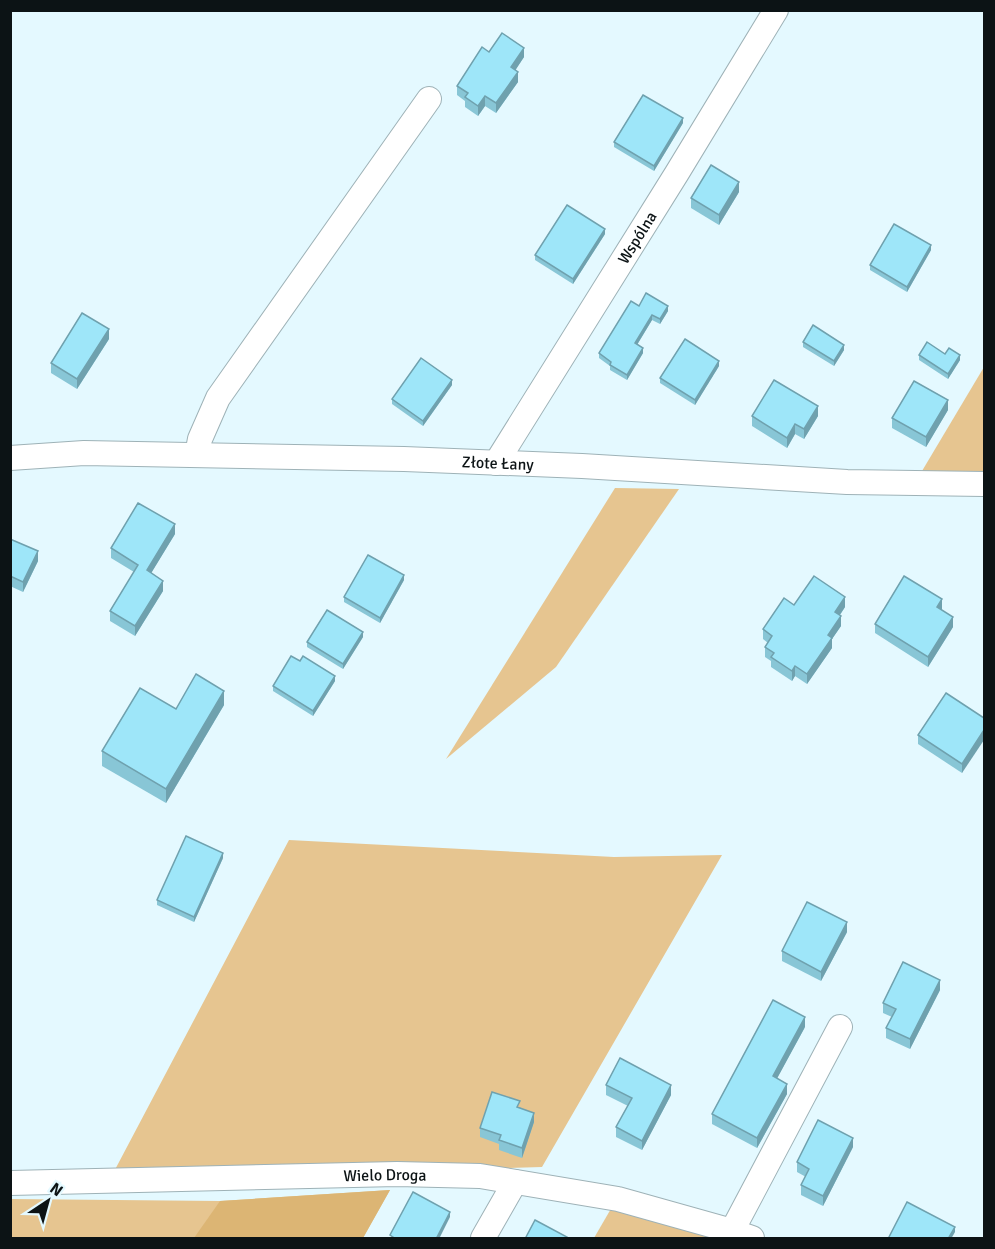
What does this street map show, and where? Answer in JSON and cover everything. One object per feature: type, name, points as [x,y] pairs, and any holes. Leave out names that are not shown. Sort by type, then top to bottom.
[{"type":"street","name":"Wspólna","points":[[496,463],[776,10]]},
{"type":"street","points":[[197,455],[200,439],[218,398],[429,99]]},
{"type":"street","name":"Złote Łany","points":[[10,458],[84,453],[197,455],[582,466],[847,482],[984,484]]},
{"type":"street","points":[[742,1234],[840,1027]]},
{"type":"street","name":"Wielo Droga","points":[[10,1183],[397,1174],[480,1176],[618,1199],[742,1234]]},
{"type":"street","points":[[483,1239],[515,1182]]},
{"type":"shaded area","points":[[984,367],[984,471],[922,471]]},
{"type":"shaded area","points":[[615,488],[679,489],[556,667],[446,759]]},
{"type":"shaded area","points":[[289,840],[614,857],[722,855],[542,1167],[109,1181]]},
{"type":"shaded area","points":[[390,1190],[363,1238],[11,1238],[10,1199],[220,1201]]},
{"type":"shaded area","points":[[390,1190],[363,1238],[194,1238],[220,1201]]},
{"type":"shaded area","points":[[612,1207],[721,1238],[594,1238]]},
{"type":"building","points":[[502,33],[524,48],[511,67],[518,72],[496,103],[485,96],[478,106],[465,97],[468,93],[457,86],[482,47],[489,52]]},
{"type":"building","points":[[643,95],[683,118],[654,166],[614,142]]},
{"type":"building","points":[[711,165],[739,182],[719,215],[691,198]]},
{"type":"building","points":[[567,205],[605,229],[573,279],[535,255]]},
{"type":"building","points":[[894,224],[931,245],[907,287],[870,265]]},
{"type":"building","points":[[646,293],[668,306],[660,319],[652,315],[635,343],[643,348],[627,375],[610,365],[611,362],[599,353],[631,301],[639,306]]},
{"type":"building","points":[[82,313],[109,329],[77,379],[51,363]]},
{"type":"building","points":[[813,325],[844,345],[834,361],[803,342]]},
{"type":"building","points":[[685,339],[719,361],[695,400],[660,378]]},
{"type":"building","points":[[927,342],[945,354],[949,348],[960,355],[948,374],[919,355]]},
{"type":"building","points":[[421,358],[452,380],[423,421],[392,399]]},
{"type":"building","points":[[774,380],[818,406],[804,429],[795,424],[787,438],[752,416]]},
{"type":"building","points":[[914,381],[948,400],[926,437],[892,418]]},
{"type":"building","points":[[138,503],[175,524],[147,570],[163,581],[135,626],[110,611],[138,565],[111,548]]},
{"type":"building","points":[[10,539],[38,551],[23,582],[10,576]]},
{"type":"building","points":[[368,555],[404,575],[380,618],[344,597]]},
{"type":"building","points":[[814,576],[845,597],[835,612],[841,616],[828,635],[832,638],[807,674],[795,666],[792,671],[771,657],[774,653],[765,647],[772,636],[763,629],[784,598],[794,605]]},
{"type":"building","points":[[904,576],[942,599],[937,607],[953,617],[928,657],[875,624]]},
{"type":"building","points":[[327,610],[363,632],[343,664],[307,642]]},
{"type":"building","points":[[291,656],[300,661],[303,656],[335,676],[313,711],[273,686]]},
{"type":"building","points":[[196,674],[224,691],[166,789],[102,751],[140,688],[176,709]]},
{"type":"building","points":[[946,693],[984,718],[984,730],[962,764],[918,735]]},
{"type":"building","points":[[186,836],[223,853],[194,917],[157,900]]},
{"type":"building","points":[[807,902],[847,922],[821,972],[782,951]]},
{"type":"building","points":[[903,962],[940,980],[910,1039],[886,1028],[896,1009],[883,1003]]},
{"type":"building","points":[[773,1000],[805,1017],[773,1076],[787,1084],[757,1138],[712,1114]]},
{"type":"building","points":[[620,1058],[671,1085],[642,1141],[616,1127],[632,1098],[606,1085]]},
{"type":"building","points":[[492,1092],[520,1101],[517,1107],[534,1113],[522,1148],[499,1140],[501,1135],[480,1128]]},
{"type":"building","points":[[818,1120],[853,1138],[823,1196],[801,1185],[809,1169],[797,1162]]},
{"type":"building","points":[[413,1192],[450,1212],[436,1239],[396,1239],[390,1235]]},
{"type":"building","points":[[907,1202],[955,1227],[948,1239],[892,1239],[889,1237]]},
{"type":"building","points":[[535,1220],[567,1237],[566,1239],[525,1239]]}]
